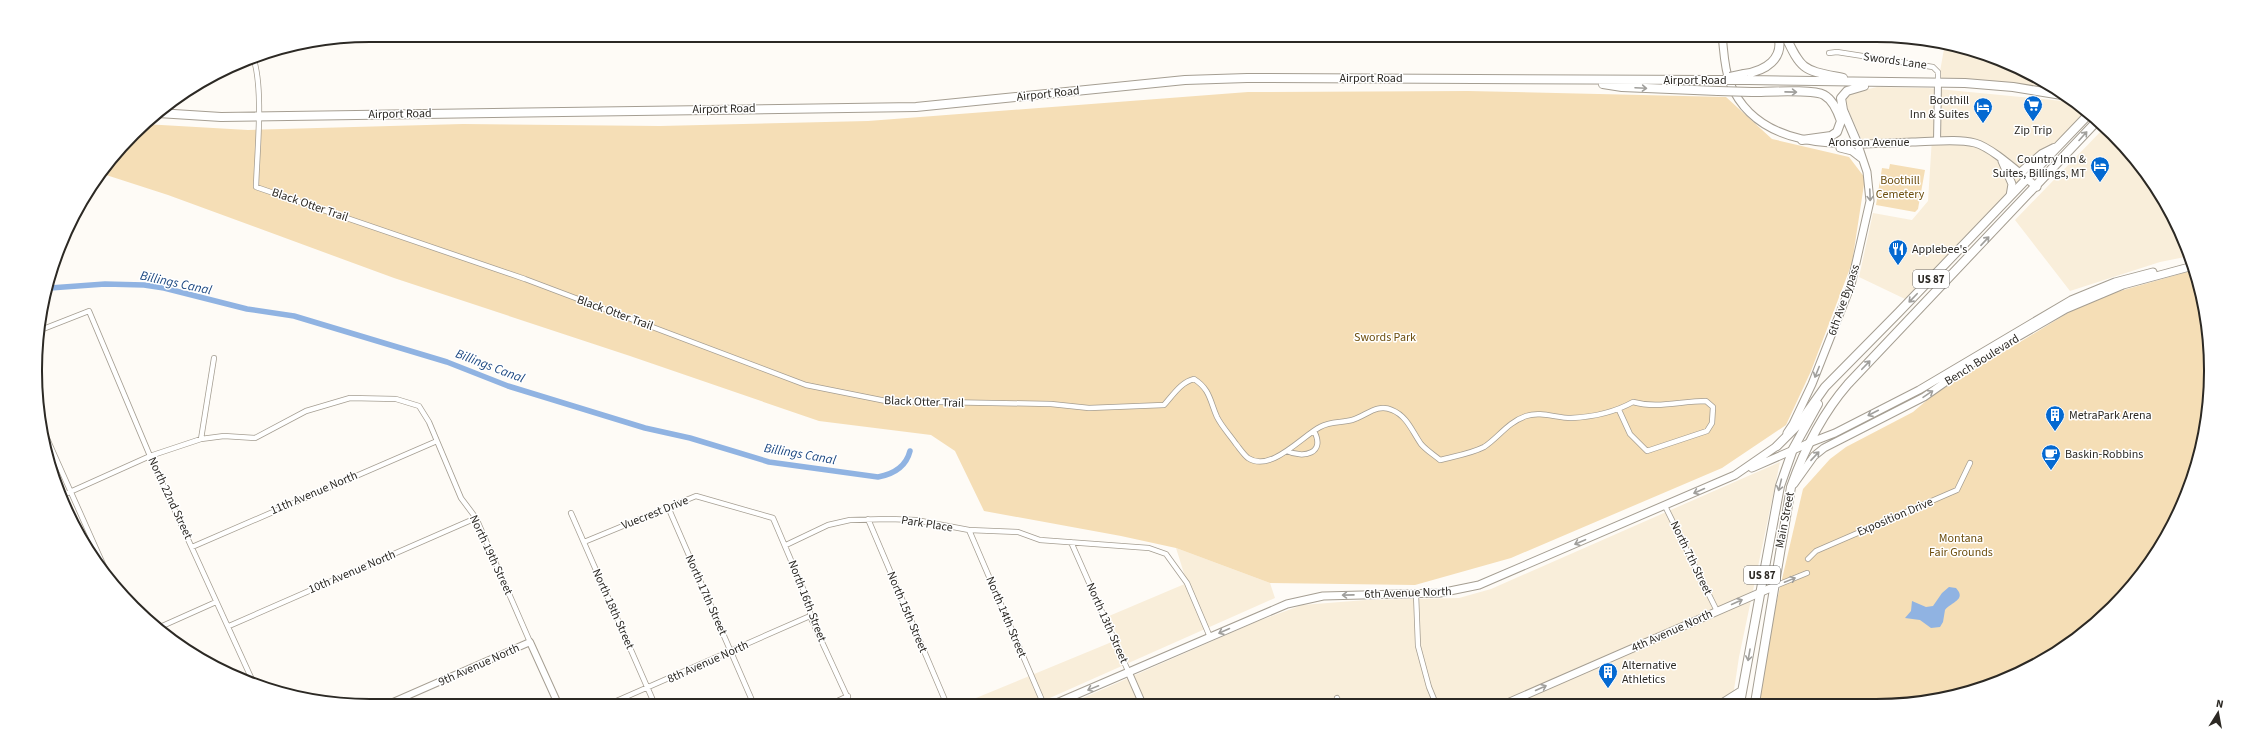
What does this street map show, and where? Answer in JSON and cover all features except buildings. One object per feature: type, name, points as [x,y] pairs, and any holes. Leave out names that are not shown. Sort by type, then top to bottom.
[{"type":"highway","points":[[1746,77],[1764,68],[1775,60],[1780,42]]},
{"type":"highway","points":[[1788,42],[1797,62],[1803,68],[1817,73],[1862,82]]},
{"type":"highway","name":"Airport Road","points":[[167,114],[221,117],[916,107],[1185,80],[1239,78],[1713,80],[1746,77],[1862,82],[1938,83],[2010,87],[2052,94]]},
{"type":"highway","points":[[1575,80],[1622,87],[1752,92],[1809,92],[1824,95],[1830,100],[1841,121],[1837,132],[1831,136],[1802,140]]},
{"type":"highway","points":[[1858,145],[1843,110],[1841,103],[1843,95],[1853,88],[1883,82]]},
{"type":"highway","name":"US 87","points":[[1793,449],[1834,378],[2010,198],[2085,118]]},
{"type":"highway","name":"US 87","points":[[2037,187],[2093,125]]},
{"type":"highway","points":[[2020,173],[2042,154],[2060,145]]},
{"type":"highway","name":"Main Street","points":[[1756,699],[1773,587],[1792,487],[1809,443],[1839,394],[2037,187]]},
{"type":"highway","points":[[1776,446],[1798,425],[1825,387],[1834,378]]},
{"type":"highway","name":"Main Street","points":[[1741,699],[1759,592],[1780,486],[1793,449]]},
{"type":"highway","points":[[1730,699],[1742,691]]},
{"type":"main road","name":"Aronson Avenue","points":[[1723,42],[1726,69],[1730,82],[1743,106],[1768,128],[1802,140],[1858,145],[1937,141],[1974,143],[1988,148],[2002,161],[2037,187]]},
{"type":"main road","points":[[1802,140],[1849,149],[1862,158]]},
{"type":"main road","name":"6th Ave Bypass","points":[[1776,446],[1793,424],[1812,384],[1851,285],[1870,201],[1867,172],[1858,145]]},
{"type":"main road","name":"Aronson Avenue","points":[[2002,161],[2012,184],[2010,198]]},
{"type":"main road","points":[[1735,475],[1847,426],[1920,390],[1968,359],[2071,300],[2120,281],[2186,263]]},
{"type":"main road","name":"Bench Boulevard","points":[[1792,487],[1814,456],[1824,448],[1924,397],[1974,362],[2060,312],[2122,285],[2188,267]]},
{"type":"main road","name":"6th Avenue North","points":[[1066,699],[1263,614],[1305,600],[1342,595],[1416,594],[1462,590],[1479,585],[1735,475],[1776,446]]},
{"type":"main road","name":"4th Avenue North","points":[[1516,699],[1773,587]]},
{"type":"street","name":"Swords Lane","points":[[1829,53],[1837,52],[1934,67],[1938,72],[1937,141]]},
{"type":"street","points":[[255,63],[257,67],[259,116]]},
{"type":"street","name":"Black Otter Trail","points":[[259,116],[256,187],[504,272],[806,385],[886,401],[1051,404],[1089,408],[1164,405],[1181,385],[1187,380],[1194,379],[1202,384],[1210,394],[1217,416],[1224,428],[1248,458],[1258,462],[1273,459],[1287,452]]},
{"type":"street","name":"North 22nd Street","points":[[45,328],[89,311],[150,456],[251,676]]},
{"type":"street","points":[[66,494],[150,456],[201,439],[214,358]]},
{"type":"street","name":"North 19th Street","points":[[201,439],[224,436],[255,438],[306,411],[350,398],[396,399],[419,406],[429,422],[461,498],[476,518],[556,699]]},
{"type":"street","points":[[1314,431],[1319,441],[1318,446],[1314,451],[1294,455],[1287,452],[1314,431],[1333,422],[1352,420],[1378,408],[1386,408],[1402,415],[1422,445],[1440,460],[1469,454],[1485,446],[1504,429],[1525,416],[1542,414],[1570,418],[1619,410],[1633,402],[1644,405],[1663,406],[1688,401],[1706,401],[1713,407],[1712,423],[1707,431],[1647,451],[1630,434],[1619,410]]},
{"type":"street","name":"11th Avenue North","points":[[192,547],[437,441]]},
{"type":"street","points":[[51,447],[99,555]]},
{"type":"street","name":"Exposition Drive","points":[[1808,559],[1816,551],[1957,490],[1970,463]]},
{"type":"street","name":"Vuecrest Drive","points":[[584,542],[696,496],[773,518]]},
{"type":"street","name":"North 7th Street","points":[[1665,506],[1717,611]]},
{"type":"street","name":"North 17th Street","points":[[668,507],[751,699]]},
{"type":"street","name":"North 18th Street","points":[[571,513],[652,699]]},
{"type":"street","name":"10th Avenue North","points":[[228,626],[476,518]]},
{"type":"street","name":"North 16th Street","points":[[773,518],[786,545],[810,605],[810,616],[849,699]]},
{"type":"street","name":"Park Place","points":[[786,545],[828,525],[850,520],[868,519],[916,520],[969,530],[1018,532],[1040,540],[1149,548],[1166,554],[1187,582],[1210,637]]},
{"type":"street","name":"North 15th Street","points":[[868,519],[944,699]]},
{"type":"street","name":"North 14th Street","points":[[969,530],[1041,699]]},
{"type":"street","name":"North 13th Street","points":[[1071,542],[1140,699]]},
{"type":"street","points":[[1773,587],[1807,573]]},
{"type":"street","points":[[1416,594],[1418,646],[1429,687],[1434,699]]},
{"type":"street","points":[[164,625],[216,602]]},
{"type":"street","name":"8th Avenue North","points":[[623,699],[810,616]]},
{"type":"street","name":"9th Avenue North","points":[[400,699],[530,642]]},
{"type":"street","points":[[841,699],[848,696]]},
{"type":"shaded area","points":[[1944,49],[1981,59],[2001,67],[2048,91],[1938,83]]},
{"type":"shaded area","points":[[1877,87],[1928,88],[2063,101],[2081,115],[1905,299],[1859,277],[1873,213],[1912,220],[1928,201],[1932,138],[1862,141],[1844,100],[1847,94]]},
{"type":"shaded area","points":[[2101,132],[2122,154],[2149,188],[2170,225],[2184,257],[2160,262],[2070,291],[2015,220]]},
{"type":"shaded area","points":[[1780,462],[1739,657],[1733,699],[1081,699],[1258,621],[1302,605],[1366,600],[1459,598],[1491,589]]},
{"type":"shaded area","points":[[1176,548],[1270,583],[1275,598],[1048,699],[974,699],[1119,639],[1109,616],[1187,583]]},
{"type":"green space","name":"Swords Park","points":[[1468,91],[1726,97],[1772,139],[1849,157],[1865,178],[1852,263],[1811,371],[1786,425],[1722,468],[1511,558],[1415,585],[1270,583],[1176,548],[1121,536],[984,511],[955,451],[931,435],[819,421],[630,356],[394,278],[168,195],[107,175],[138,138],[153,125],[248,130],[463,124],[660,126],[868,121],[1248,92]]},
{"type":"green space","name":"Boothill Cemetery","points":[[1890,164],[1925,170],[1918,209],[1915,212],[1876,205],[1882,168],[1889,169]]},
{"type":"green space","name":"Montana Fair Grounds","points":[[2189,271],[2198,306],[2203,349],[2204,370],[2201,413],[2198,435],[2187,476],[2160,535],[2149,553],[2122,587],[2108,603],[2058,644],[2021,665],[1981,682],[1940,693],[1897,698],[1760,699],[1775,609],[1803,489],[1830,459],[1846,447],[1913,412],[1933,395],[2076,308],[2106,295]]},
{"type":"water","points":[[1949,587],[1956,588],[1960,595],[1957,600],[1945,610],[1943,622],[1940,627],[1931,628],[1920,620],[1905,618],[1911,611],[1912,601],[1926,607],[1933,606],[1942,593]]},
{"type":"waterway","name":"Billings Canal","points":[[52,288],[105,284],[144,285],[164,288],[247,309],[294,316],[447,362],[508,386],[645,428],[690,438],[769,462],[878,477],[889,474],[898,469],[906,461],[910,451]]},
{"type":"place","name":"Zip Trip","points":[[2033,122]]},
{"type":"place","name":"Boothill Inn & Suites","points":[[1983,124]]},
{"type":"place","name":"Country Inn & Suites, Billings, MT","points":[[2100,183]]},
{"type":"place","name":"Applebee's","points":[[1898,266]]},
{"type":"place","name":"MetraPark Arena","points":[[2055,432]]},
{"type":"place","name":"Baskin-Robbins","points":[[2051,471]]},
{"type":"place","name":"Alternative Athletics","points":[[1608,689]]}]
